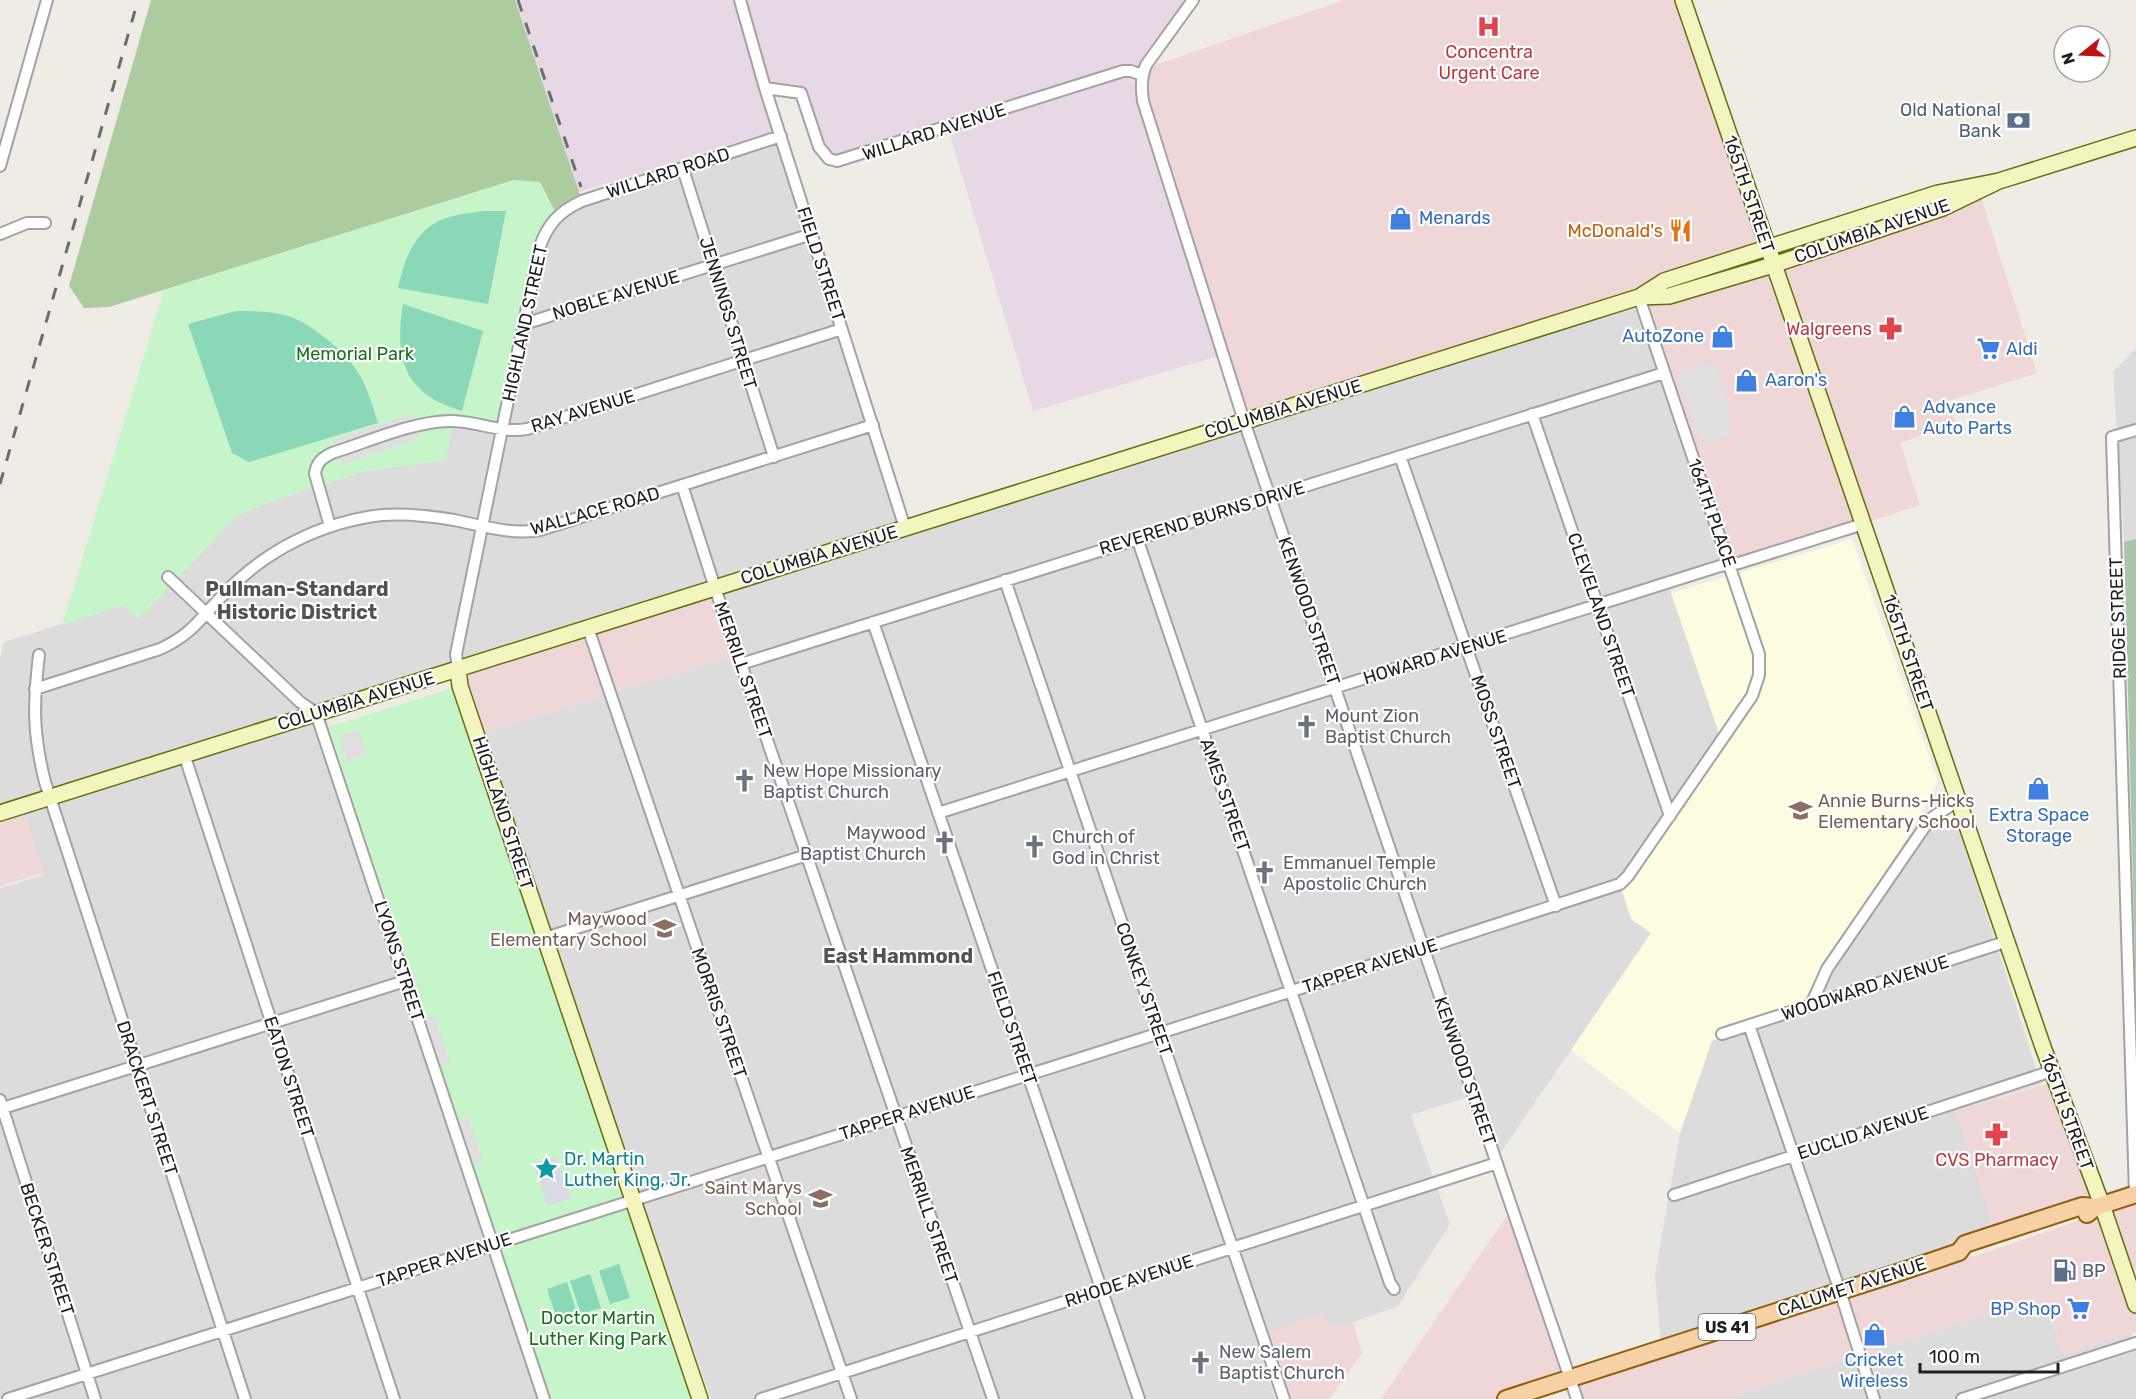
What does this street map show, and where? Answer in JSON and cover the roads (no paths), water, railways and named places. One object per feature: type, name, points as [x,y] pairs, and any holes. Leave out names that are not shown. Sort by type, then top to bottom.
[{"type":"main road","name":"CALUMET AVENUE","points":[[1506,1399],[1959,1252],[1969,1255],[2085,1215],[2099,1206],[2136,1194]]},
{"type":"street","points":[[0,166],[47,0]]},
{"type":"street","name":"FIELD STREET","points":[[740,0],[765,88],[905,528]]},
{"type":"street","points":[[1142,75],[1146,65],[1193,0]]},
{"type":"street","name":"165TH STREET","points":[[1683,0],[2052,1071],[2136,1305]]},
{"type":"street","name":"WILLARD AVENUE","points":[[765,88],[801,93],[819,147],[828,159],[837,161],[1123,71],[1142,75]]},
{"type":"street","name":"KENWOOD STREET","points":[[1142,75],[1143,102],[1244,421],[1577,1399]]},
{"type":"street","name":"WILLARD ROAD","points":[[557,215],[582,201],[781,136]]},
{"type":"street","name":"COLUMBIA AVENUE","points":[[1639,297],[1669,296],[1773,265],[1943,208],[1999,182],[2136,138]]},
{"type":"street","name":"JENNINGS STREET","points":[[683,169],[774,457]]},
{"type":"street","name":"COLUMBIA AVENUE","points":[[0,813],[1639,297],[1664,281],[1938,193],[1999,182]]},
{"type":"street","name":"HIGHLAND STREET","points":[[557,215],[544,235],[539,249],[456,654],[460,686],[700,1399]]},
{"type":"street","points":[[0,234],[27,223],[45,223]]},
{"type":"street","name":"NOBLE AVENUE","points":[[524,324],[812,234]]},
{"type":"street","name":"164TH PLACE","points":[[1639,297],[1730,565],[1760,662],[1758,681],[1752,696],[1732,725]]},
{"type":"street","name":"RAY AVENUE","points":[[330,526],[315,474],[318,464],[326,456],[418,426],[438,422],[453,421],[502,429],[527,429],[842,329]]},
{"type":"street","name":"REVEREND BURNS DRIVE","points":[[741,664],[1664,373]]},
{"type":"street","name":"CLEVELAND STREET","points":[[1532,414],[1670,816]]},
{"type":"street","name":"WALLACE ROAD","points":[[34,689],[160,649],[183,637],[230,588],[262,561],[283,547],[330,526],[382,515],[406,514],[430,516],[513,532],[540,530],[873,425]]},
{"type":"street","name":"RIDGE STREET","points":[[2136,430],[2112,437],[2136,1194]]},
{"type":"street","name":"MOSS STREET","points":[[1400,456],[1556,906]]},
{"type":"street","name":"MERRILL STREET","points":[[682,485],[715,588],[993,1399]]},
{"type":"street","name":"HOWARD AVENUE","points":[[938,813],[1720,566],[1730,565],[1863,524]]},
{"type":"street","name":"AMES STREET","points":[[1137,538],[1394,1290]]},
{"type":"street","points":[[168,577],[300,702],[316,713]]},
{"type":"street","name":"CONKEY STREET","points":[[1005,580],[1284,1399]]},
{"type":"street","name":"FIELD STREET","points":[[873,622],[1139,1399]]},
{"type":"street","name":"MORRIS STREET","points":[[588,628],[850,1399]]},
{"type":"street","name":"DRACKERT STREET","points":[[39,655],[34,689],[35,738],[50,797],[245,1399]]},
{"type":"street","name":"LYONS STREET","points":[[316,713],[544,1399]]},
{"type":"street","name":"TAPPER AVENUE","points":[[8,1399],[1292,992],[1620,884],[1628,876],[1732,725]]},
{"type":"street","name":"EATON STREET","points":[[184,754],[394,1399]]},
{"type":"street","points":[[1811,1005],[1827,969],[1930,819],[1959,800]]},
{"type":"street","points":[[544,938],[807,855]]},
{"type":"street","name":"WOODWARD AVENUE","points":[[1722,1034],[2008,941]]},
{"type":"street","points":[[1,1104],[137,1066],[405,981]]},
{"type":"street","points":[[1749,1026],[1840,1291],[1874,1399]]},
{"type":"street","name":"EUCLID AVENUE","points":[[1674,1195],[2052,1071]]},
{"type":"street","name":"BECKER STREET","points":[[1,1104],[95,1399]]},
{"type":"street","name":"RHODE AVENUE","points":[[760,1399],[1497,1163]]},
{"type":"street","points":[[1962,1399],[2136,1343]]},
{"type":"railway","points":[[0,484],[138,0]]},
{"type":"railway","points":[[518,0],[581,187]]},
{"type":"place","name":"Concentra Urgent Care","points":[[1489,26]]},
{"type":"place","name":"Old National Bank","points":[[2019,120]]},
{"type":"place","name":"Menards","points":[[1401,218]]},
{"type":"place","name":"McDonald's","points":[[1681,231]]},
{"type":"place","name":"Walgreens","points":[[1890,329]]},
{"type":"place","name":"AutoZone","points":[[1722,336]]},
{"type":"place","name":"Aldi","points":[[1988,349]]},
{"type":"place","name":"Aaron's","points":[[1747,380]]},
{"type":"place","name":"Advance Auto Parts","points":[[1905,417]]},
{"type":"place","name":"Mount Zion Baptist Church","points":[[1307,726]]},
{"type":"place","name":"New Hope Missionary Baptist Church","points":[[745,781]]},
{"type":"place","name":"Extra Space Storage","points":[[2039,789]]},
{"type":"place","name":"Annie Burns-Hicks Elementary School","points":[[1800,811]]},
{"type":"place","name":"Maywood Baptist Church","points":[[944,843]]},
{"type":"place","name":"Church of God in Christ","points":[[1034,847]]},
{"type":"place","name":"Emmanuel Temple Apostolic Church","points":[[1265,873]]},
{"type":"place","name":"Maywood Elementary School","points":[[665,929]]},
{"type":"place","name":"CVS Pharmacy","points":[[1997,1134]]},
{"type":"place","name":"Dr. Martin Luther King, Jr.","points":[[546,1169]]},
{"type":"place","name":"Saint Marys School","points":[[820,1198]]},
{"type":"place","name":"BP","points":[[2064,1271]]},
{"type":"place","name":"BP Shop","points":[[2079,1309]]},
{"type":"place","name":"Cricket Wireless","points":[[1874,1334]]},
{"type":"place","name":"New Salem Baptist Church","points":[[1201,1362]]},
{"type":"district","name":"Pullman-Standard Historic District","points":[[297,600]]},
{"type":"district","name":"East Hammond","points":[[898,956]]},
{"type":"park label","name":"Memorial Park","points":[[355,354]]},
{"type":"park label","name":"Doctor Martin Luther King Park","points":[[598,1328]]}]
